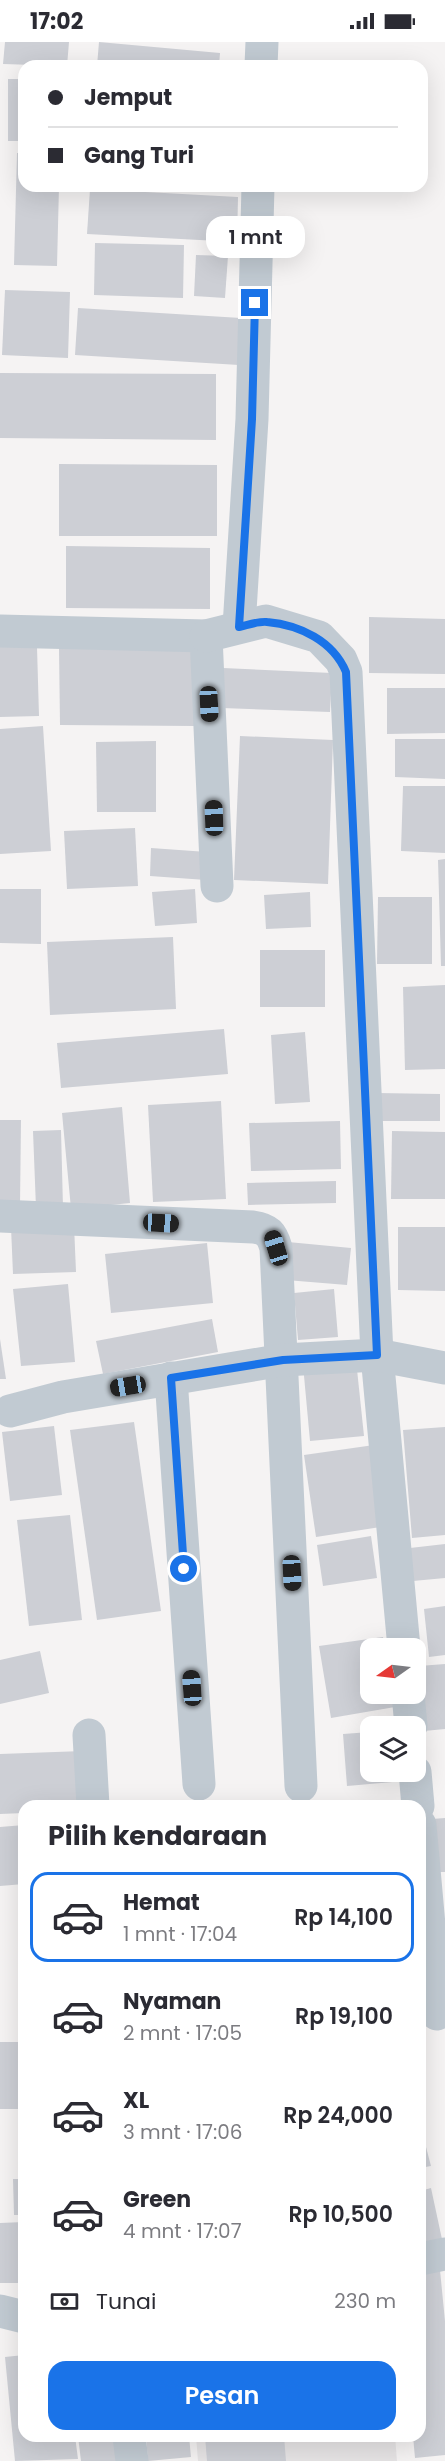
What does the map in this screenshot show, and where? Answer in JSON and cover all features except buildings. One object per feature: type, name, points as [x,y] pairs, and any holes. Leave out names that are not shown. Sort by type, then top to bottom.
[{"type":"street","points":[[261,60],[262,42]]},
{"type":"street","points":[[239,627],[252,419],[258,192]]},
{"type":"street","points":[[0,631],[206,636],[266,621],[319,637],[341,660],[346,672],[377,1355],[403,1638]]},
{"type":"street","points":[[206,636],[217,886]]},
{"type":"street","points":[[0,1216],[262,1228],[272,1235],[276,1248],[283,1360],[301,1786]]},
{"type":"street","points":[[10,1411],[63,1397],[283,1360],[377,1355],[445,1368]]},
{"type":"street","points":[[171,1378],[199,1784]]},
{"type":"street","points":[[89,1735],[93,1800]]},
{"type":"street","points":[[416,1782],[417,1800]]},
{"type":"street","points":[[426,1892],[437,2014]]},
{"type":"street","points":[[426,2258],[445,2254]]},
{"type":"street","points":[[0,2311],[18,2316]]},
{"type":"street","points":[[130,2442],[132,2461]]},
{"type":"shaded area","points":[[196,2442],[395,2442],[397,2461],[198,2461]]},
{"type":"route","points":[[184,1569],[171,1378],[283,1360],[377,1355],[346,672],[341,660],[319,637],[266,621],[239,627],[252,419],[255,303]]}]
